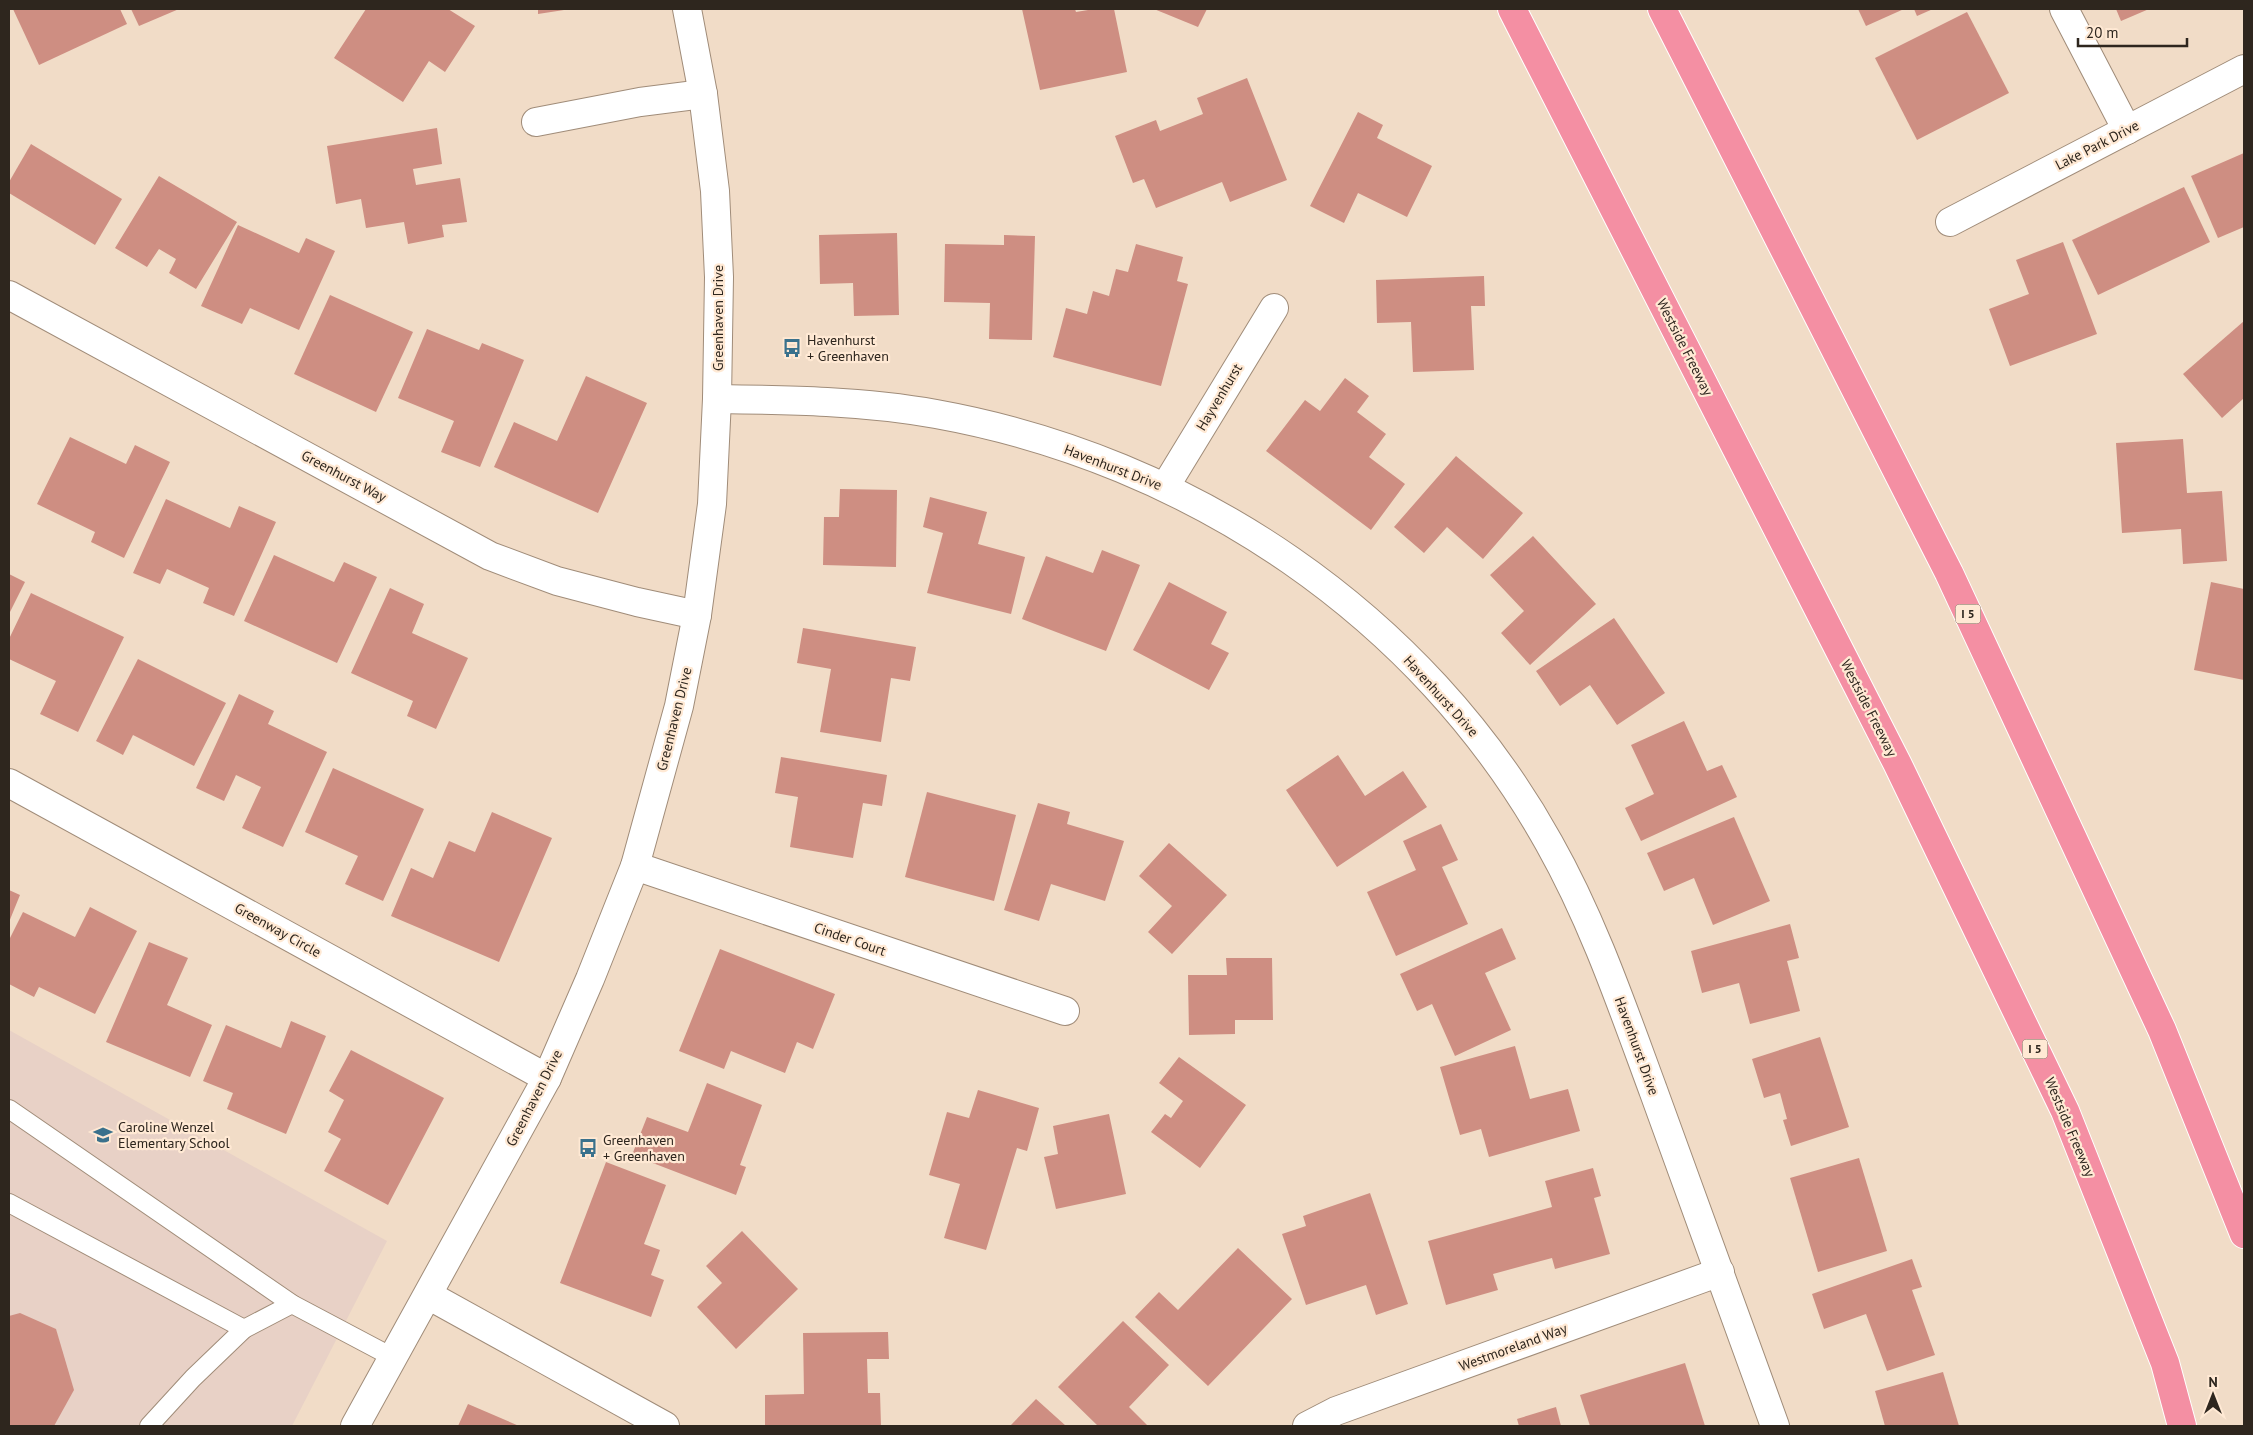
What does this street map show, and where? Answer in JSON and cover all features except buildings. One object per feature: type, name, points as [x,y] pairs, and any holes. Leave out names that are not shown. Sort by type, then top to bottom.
[{"type":"highway","name":"Westside Freeway","points":[[1512,9],[1898,763],[2065,1111],[2165,1363],[2182,1426]]},
{"type":"highway","name":"I 5","points":[[1662,9],[1949,573],[2162,1030],[2244,1234]]},
{"type":"street","name":"Greenhaven Drive","points":[[355,1426],[546,1078],[590,979],[635,866],[679,706],[697,615],[712,504],[717,399],[719,277],[715,191],[704,94],[687,9]]},
{"type":"street","points":[[2064,9],[2127,130]]},
{"type":"street","name":"Lake Park Drive","points":[[1950,222],[2244,68]]},
{"type":"street","points":[[536,122],[640,102],[704,94]]},
{"type":"street","name":"Greenhurst Way","points":[[9,294],[490,556],[558,581],[637,602],[697,615]]},
{"type":"street","name":"Hayvenhurst","points":[[1165,487],[1274,308]]},
{"type":"street","name":"Havenhurst Drive","points":[[717,399],[832,403],[936,414],[1042,440],[1130,472],[1202,504],[1272,546],[1345,600],[1399,649],[1455,708],[1505,773],[1549,842],[1586,915],[1720,1272],[1775,1426]]},
{"type":"street","name":"Greenway Circle","points":[[9,783],[546,1078]]},
{"type":"street","name":"Cinder Court","points":[[635,866],[1065,1011]]},
{"type":"street","name":"Westmoreland Way","points":[[1307,1426],[1336,1411],[1720,1272]]},
{"type":"street","points":[[428,1295],[665,1426]]},
{"type":"lane","points":[[9,1109],[292,1304],[394,1358]]},
{"type":"lane","points":[[9,1203],[244,1328]]},
{"type":"lane","points":[[149,1426],[193,1378],[244,1328],[292,1304]]},
{"type":"shaded area","name":"Caroline Wenzel Elementary School","points":[[9,1030],[387,1241],[292,1426],[9,1426]]},
{"type":"place","name":"Havenhurst + Greenhaven","points":[[792,348]]},
{"type":"place","name":"Caroline Wenzel Elementary School","points":[[103,1135]]},
{"type":"place","name":"Greenhaven + Greenhaven","points":[[588,1148]]}]
